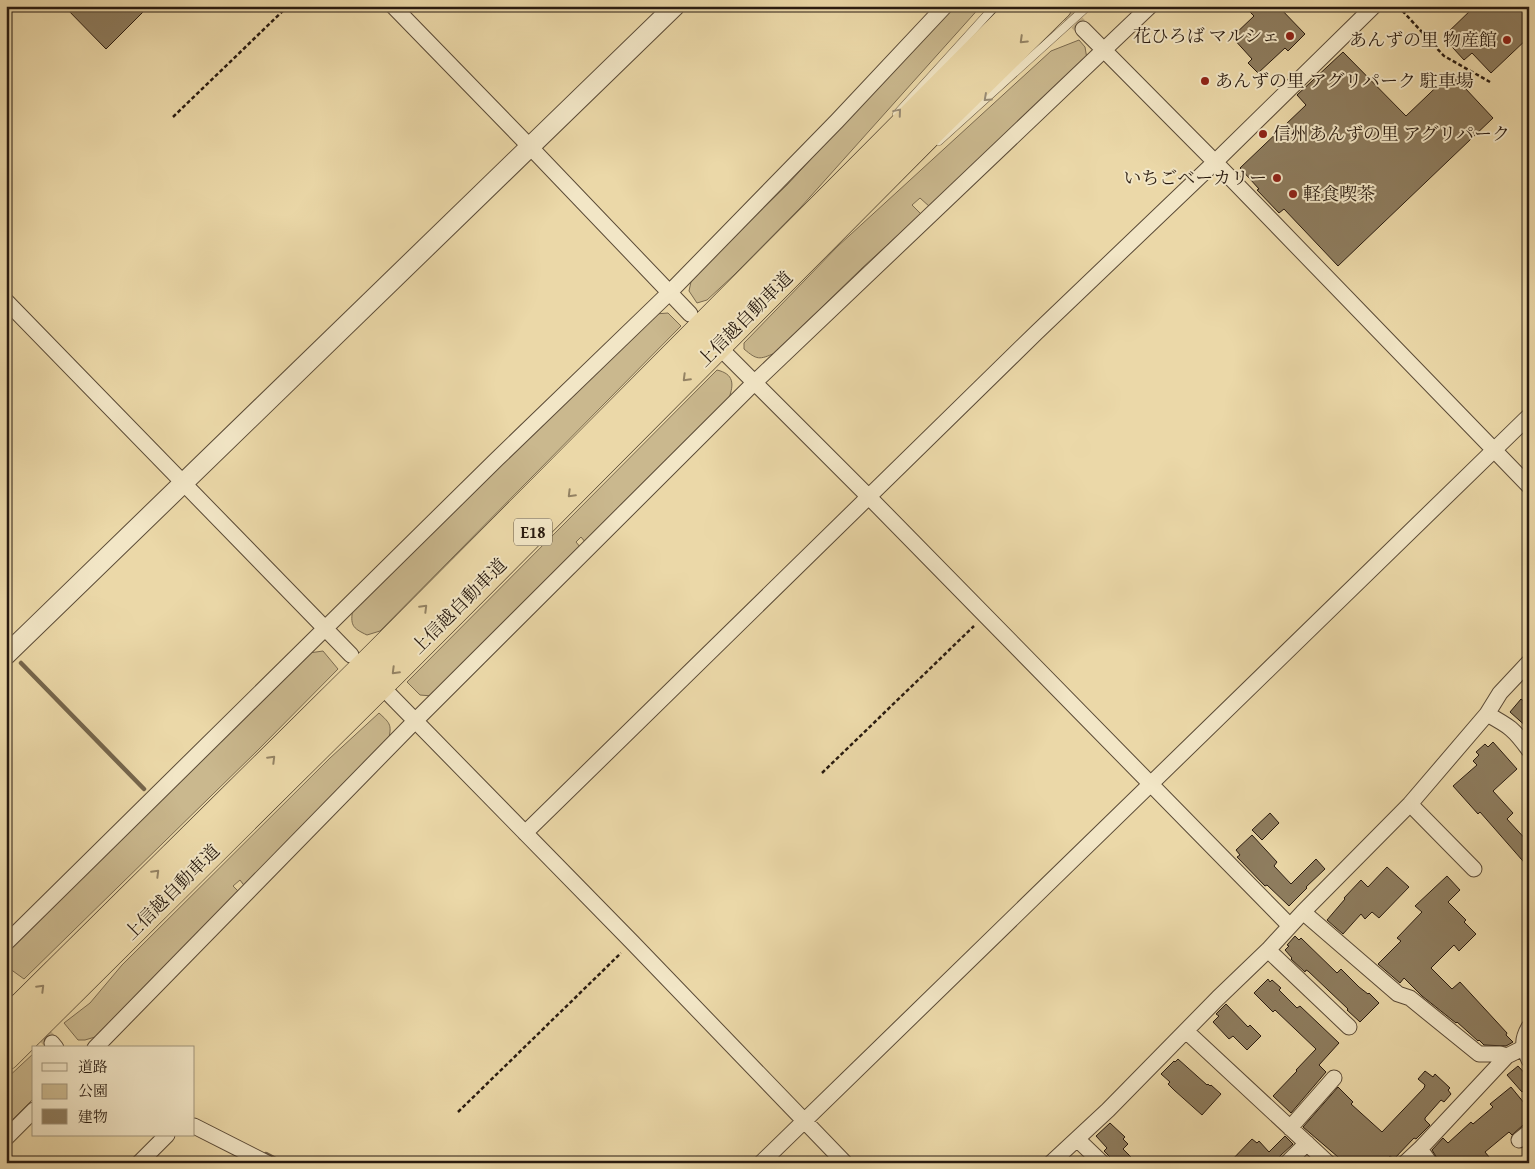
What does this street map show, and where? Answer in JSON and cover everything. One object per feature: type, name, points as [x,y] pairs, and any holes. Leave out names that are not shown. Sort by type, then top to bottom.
[{"type":"highway","name":"上信越自動車道","points":[[6,1056],[379,686],[796,251],[1022,6]]},
{"type":"highway","name":"上信越自動車道","points":[[6,1022],[373,659],[796,251],[945,117],[1058,6]]},
{"type":"street","points":[[393,6],[690,314]]},
{"type":"street","points":[[6,655],[675,6]]},
{"type":"street","points":[[6,943],[669,292],[945,6]]},
{"type":"street","points":[[97,1046],[416,720],[755,382],[1150,6]]},
{"type":"street","points":[[525,833],[1036,333],[1215,162],[1374,6]]},
{"type":"street","points":[[1083,29],[1215,162],[1529,486]]},
{"type":"street","points":[[6,301],[351,655]]},
{"type":"street","points":[[727,355],[1290,926]]},
{"type":"street","points":[[761,1163],[1529,416]]},
{"type":"street","points":[[1051,1163],[1108,1110],[1268,950],[1410,804],[1487,714],[1500,693],[1529,662]]},
{"type":"street","points":[[390,695],[845,1163]]},
{"type":"street","points":[[1487,714],[1506,724],[1517,734],[1529,750]]},
{"type":"street","points":[[1410,804],[1474,869]]},
{"type":"street","points":[[1303,912],[1398,994],[1410,998],[1479,1054],[1507,1056],[1526,1054],[1524,1036],[1529,1027]]},
{"type":"street","points":[[1268,950],[1349,1027]]},
{"type":"street","points":[[1186,1031],[1328,1163]]},
{"type":"street","points":[[1405,1163],[1507,1056]]},
{"type":"street","points":[[1290,1128],[1334,1078]]},
{"type":"street","points":[[6,1138],[32,1112]]},
{"type":"street","points":[[195,1127],[267,1163]]},
{"type":"street","points":[[139,1163],[166,1136]]},
{"type":"street","points":[[1077,1139],[1102,1163]]},
{"type":"street","points":[[1287,1163],[1307,1143]]},
{"type":"street","points":[[1420,1149],[1430,1163]]},
{"type":"lane","points":[[894,116],[996,6]]},
{"type":"lane","points":[[936,144],[1088,6]]},
{"type":"lane","points":[[796,251],[856,161]]},
{"type":"lane","points":[[796,251],[892,182]]},
{"type":"path","points":[[174,117],[288,6]]},
{"type":"path","points":[[1398,6],[1444,56],[1490,82]]},
{"type":"path","points":[[822,773],[984,615]]},
{"type":"path","points":[[458,1112],[632,942]]},
{"type":"green space","points":[[952,6],[981,6],[801,207],[707,300],[697,303],[689,291],[692,277],[787,185]]},
{"type":"green space","points":[[1079,40],[1085,47],[1087,59],[930,207],[920,198],[912,205],[921,214],[862,268],[775,353],[758,358],[744,349],[744,343],[838,246],[1051,51]]},
{"type":"green space","points":[[668,313],[681,326],[380,631],[367,635],[355,628],[352,622],[353,608],[655,314]]},
{"type":"green space","points":[[717,370],[730,377],[732,388],[729,398],[586,543],[581,537],[576,542],[581,548],[432,696],[420,695],[407,682]]},
{"type":"green space","points":[[323,651],[338,669],[257,751],[24,979],[6,966],[6,951],[309,653]]},
{"type":"green space","points":[[379,713],[390,725],[388,742],[246,888],[240,880],[233,886],[241,894],[95,1037],[78,1040],[64,1023],[90,1003],[122,965],[330,758]]},
{"type":"green space","points":[[32,1055],[32,1100],[6,1126],[6,1079]]},
{"type":"building","points":[[64,6],[149,6],[106,49]]},
{"type":"building","points":[[1244,6],[1278,6],[1305,34],[1288,51],[1285,48],[1258,73],[1248,63],[1252,59],[1232,37],[1254,16]]},
{"type":"building","name":"あんずの里 物産館","points":[[1475,6],[1529,6],[1529,37],[1491,73],[1472,53],[1464,60],[1443,37]]},
{"type":"building","points":[[1343,52],[1406,116],[1451,73],[1493,118],[1338,266],[1284,209],[1279,213],[1257,190],[1259,189],[1240,168],[1306,105],[1297,95]]},
{"type":"building","points":[[1521,699],[1529,705],[1529,729],[1510,712]]},
{"type":"building","points":[[1493,742],[1517,769],[1493,791],[1513,813],[1507,819],[1529,843],[1529,868],[1480,812],[1478,814],[1453,786],[1477,765],[1473,761],[1479,755],[1476,752],[1485,744],[1488,747]]},
{"type":"building","points":[[1270,813],[1279,823],[1262,840],[1252,830]]},
{"type":"building","points":[[1252,835],[1277,862],[1274,866],[1291,884],[1316,859],[1325,869],[1289,906],[1267,885],[1265,886],[1237,857],[1240,855],[1236,850]]},
{"type":"building","points":[[1387,867],[1409,887],[1379,918],[1372,912],[1365,919],[1361,914],[1343,934],[1327,920],[1361,880],[1368,887]]},
{"type":"building","points":[[1447,876],[1460,890],[1448,902],[1466,920],[1464,922],[1476,934],[1459,951],[1454,945],[1431,968],[1452,989],[1460,982],[1507,1033],[1506,1035],[1513,1042],[1506,1046],[1484,1045],[1422,996],[1404,978],[1400,983],[1378,964],[1401,941],[1397,938],[1422,912],[1415,906]]},
{"type":"building","points":[[1295,936],[1299,940],[1301,938],[1337,973],[1341,969],[1379,1003],[1360,1022],[1308,971],[1306,970],[1305,972],[1291,959],[1285,950]]},
{"type":"building","points":[[1268,979],[1281,988],[1279,990],[1297,1008],[1300,1006],[1339,1043],[1319,1065],[1326,1072],[1291,1113],[1273,1096],[1316,1049],[1254,993]]},
{"type":"building","points":[[1226,1004],[1248,1027],[1250,1025],[1261,1036],[1247,1050],[1233,1036],[1229,1039],[1213,1022],[1219,1016],[1216,1014]]},
{"type":"building","points":[[1178,1059],[1207,1085],[1211,1085],[1221,1094],[1202,1115],[1168,1084],[1170,1082],[1161,1074]]},
{"type":"building","points":[[1518,1066],[1529,1078],[1529,1086],[1522,1092],[1507,1075]]},
{"type":"building","points":[[1425,1071],[1433,1077],[1435,1074],[1450,1088],[1448,1090],[1451,1094],[1444,1102],[1441,1100],[1425,1118],[1430,1125],[1416,1139],[1414,1138],[1394,1159],[1390,1156],[1383,1163],[1345,1163],[1303,1127],[1338,1087],[1353,1102],[1351,1104],[1382,1132],[1424,1088],[1425,1085],[1418,1079]]},
{"type":"building","points":[[1511,1087],[1529,1109],[1529,1123],[1523,1125],[1512,1135],[1509,1132],[1485,1152],[1494,1163],[1440,1163],[1432,1150],[1443,1138],[1448,1143],[1471,1122],[1473,1124],[1493,1107],[1490,1104]]},
{"type":"building","points":[[1110,1123],[1125,1137],[1123,1139],[1128,1144],[1123,1149],[1137,1163],[1116,1163],[1104,1151],[1107,1148],[1096,1136]]},
{"type":"building","points":[[1285,1136],[1293,1144],[1280,1156],[1278,1163],[1229,1163],[1252,1139],[1257,1143],[1259,1141],[1269,1152]]},
{"type":"waterway","points":[[21,663],[144,789]]},
{"type":"waterway","points":[[266,1154],[283,1163]]},
{"type":"tunnel","points":[[1061,6],[1083,29]]},
{"type":"tunnel","points":[[6,998],[52,1043]]},
{"type":"place","name":"花ひろば マルシェ","points":[[1290,36]]},
{"type":"place","name":"あんずの里 物産館","points":[[1507,40]]},
{"type":"place","name":"あんずの里 アグリパーク 駐車場","points":[[1205,81]]},
{"type":"place","name":"信州あんずの里 アグリパーク","points":[[1263,134]]},
{"type":"place","name":"いちごベーカリー","points":[[1277,178]]},
{"type":"place","name":"軽食喫茶","points":[[1293,194]]}]
